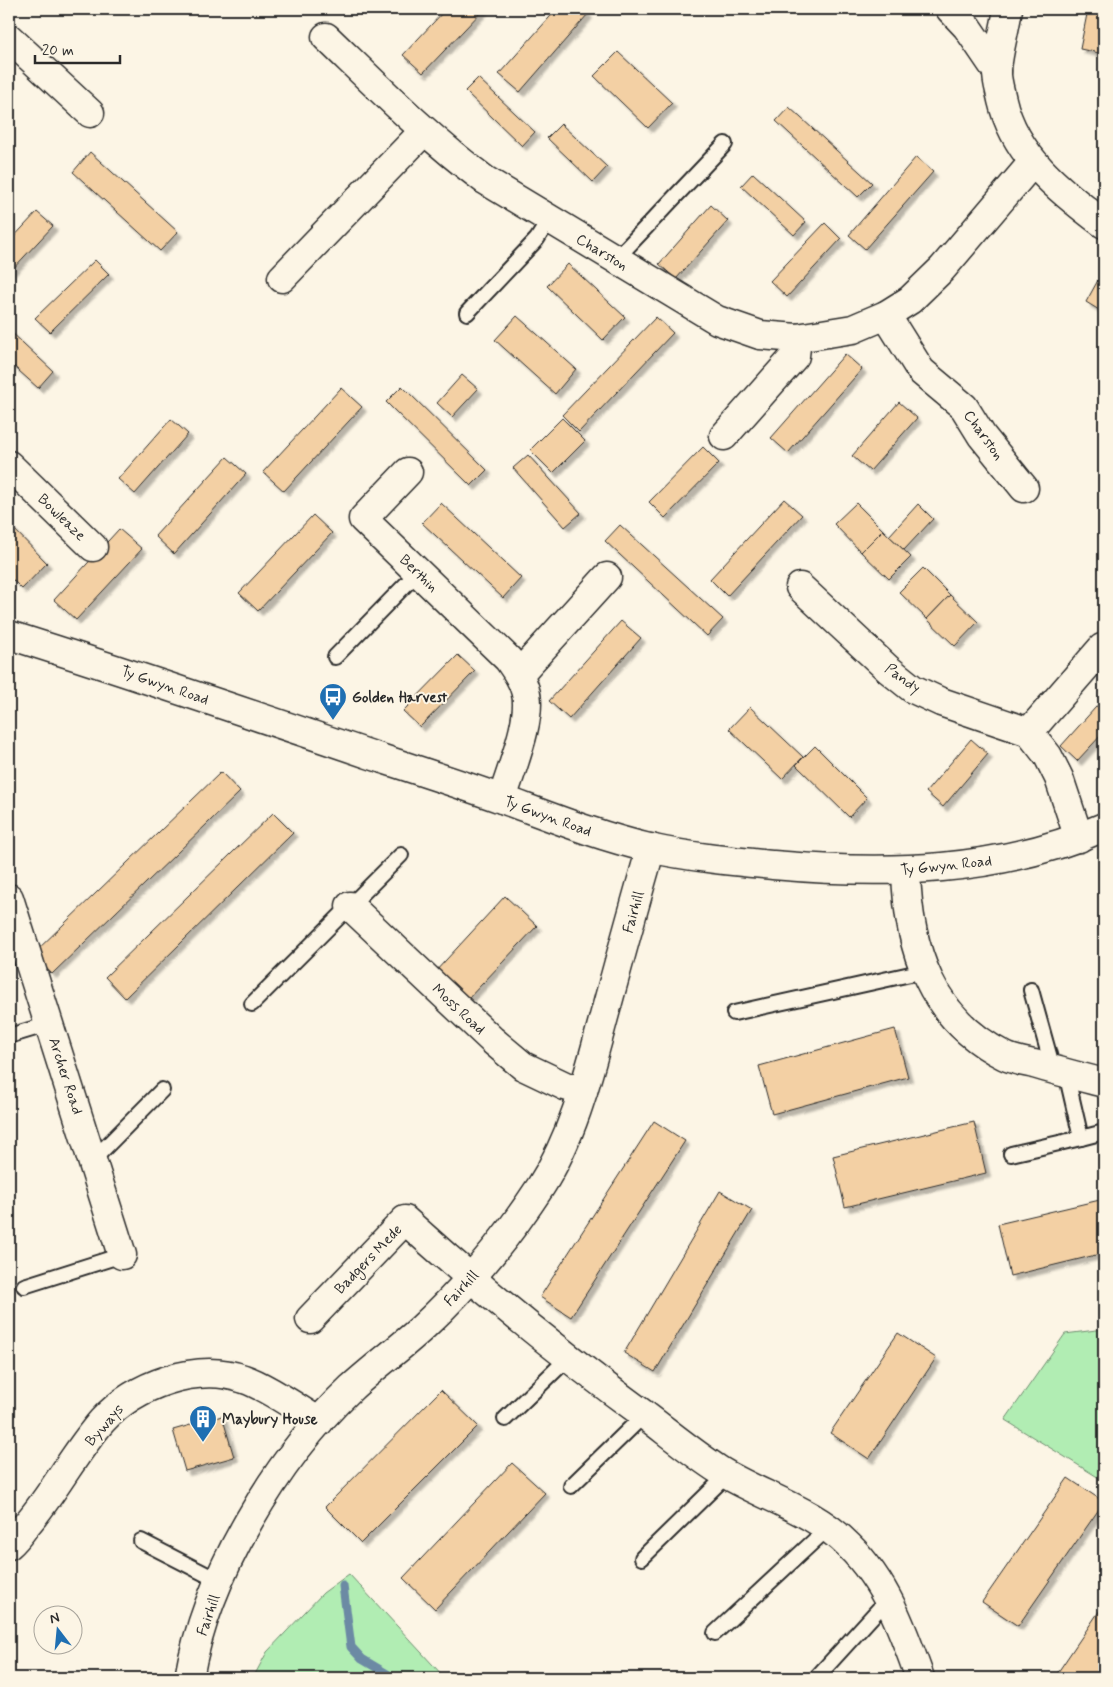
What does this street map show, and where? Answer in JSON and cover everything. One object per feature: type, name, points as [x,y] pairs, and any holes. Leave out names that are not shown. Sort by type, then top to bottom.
[{"type":"street","points":[[950,9],[967,27],[997,71]]},
{"type":"street","points":[[1008,9],[997,71],[1004,110],[1012,130],[1020,146],[1033,162],[1061,190],[1104,224]]},
{"type":"street","name":"Charston","points":[[326,37],[451,155],[485,180],[717,320],[760,335],[796,338],[854,329],[886,315],[910,300],[942,269],[1033,162]]},
{"type":"street","points":[[9,38],[90,113]]},
{"type":"street","points":[[282,278],[424,130]]},
{"type":"street","name":"Charston","points":[[886,315],[921,371],[964,407],[982,436],[1024,488]]},
{"type":"street","points":[[724,436],[795,356],[796,338]]},
{"type":"street","name":"Bowleaze","points":[[9,465],[93,547]]},
{"type":"street","name":"Berthin","points":[[408,472],[363,519],[508,659],[519,674],[526,691],[528,712],[502,799]]},
{"type":"street","points":[[519,674],[607,577]]},
{"type":"street","name":"Pandy","points":[[800,587],[888,670],[913,689],[941,702],[1028,732]]},
{"type":"street","name":"Ty Gwyn Road","points":[[9,635],[134,674],[502,799],[586,830],[651,848],[728,861],[821,869],[906,871],[981,863],[1044,850],[1104,827]]},
{"type":"street","points":[[1079,838],[1059,778],[1048,756],[1028,732],[1102,648]]},
{"type":"street","name":"Fairhill","points":[[190,1678],[201,1634],[220,1581],[239,1539],[285,1463],[319,1422],[351,1389],[422,1328],[471,1279],[514,1226],[542,1184],[563,1145],[583,1091],[651,848]]},
{"type":"street","points":[[906,871],[914,934],[924,971],[940,1000],[967,1032],[1006,1056],[1104,1082]]},
{"type":"street","name":"Archer Road","points":[[9,898],[122,1255]]},
{"type":"street","name":"Moss Road","points":[[350,906],[492,1040],[523,1066],[565,1086],[583,1091]]},
{"type":"street","name":"Badgers Mede","points":[[310,1318],[405,1220],[471,1279]]},
{"type":"street","points":[[471,1279],[567,1359],[728,1474],[828,1527],[863,1561],[875,1576],[906,1637],[920,1678]]},
{"type":"street","name":"Byways","points":[[9,1545],[38,1511],[102,1421],[125,1400],[153,1385],[192,1374],[244,1379],[319,1422]]},
{"type":"lane","points":[[615,260],[724,144]]},
{"type":"lane","points":[[467,313],[537,239],[549,220]]},
{"type":"lane","points":[[335,657],[418,572]]},
{"type":"lane","points":[[252,1004],[401,855]]},
{"type":"lane","points":[[734,1013],[924,971]]},
{"type":"lane","points":[[1031,990],[1081,1138]]},
{"type":"lane","points":[[9,1036],[49,1024]]},
{"type":"lane","points":[[92,1161],[162,1090]]},
{"type":"lane","points":[[1011,1154],[1104,1132]]},
{"type":"lane","points":[[24,1286],[122,1255]]},
{"type":"lane","points":[[505,1419],[567,1359]]},
{"type":"lane","points":[[571,1486],[644,1415]]},
{"type":"lane","points":[[642,1558],[728,1474]]},
{"type":"lane","points":[[715,1633],[828,1527]]},
{"type":"lane","points":[[141,1541],[220,1581]]},
{"type":"lane","points":[[816,1678],[888,1599]]},
{"type":"green space","points":[[1104,1329],[1104,1481],[1005,1420],[1065,1334]]},
{"type":"green space","points":[[349,1574],[445,1678],[253,1678],[267,1652],[323,1593]]},
{"type":"building","points":[[446,9],[484,9],[423,73],[403,55]]},
{"type":"building","points":[[557,9],[582,9],[588,14],[520,92],[499,74]]},
{"type":"building","points":[[1088,9],[1104,9],[1104,54],[1080,49]]},
{"type":"building","points":[[618,52],[672,103],[648,128],[594,76]]},
{"type":"building","points":[[478,78],[535,132],[522,146],[465,91]]},
{"type":"building","points":[[789,107],[872,183],[858,197],[776,121]]},
{"type":"building","points":[[561,124],[607,167],[593,182],[547,138]]},
{"type":"building","points":[[90,152],[178,232],[160,251],[73,172]]},
{"type":"building","points":[[916,157],[933,172],[865,249],[849,235]]},
{"type":"building","points":[[753,173],[806,222],[794,235],[741,186]]},
{"type":"building","points":[[711,205],[728,221],[676,279],[659,264]]},
{"type":"building","points":[[37,212],[53,226],[9,273],[9,242]]},
{"type":"building","points":[[825,223],[841,239],[787,297],[770,281]]},
{"type":"building","points":[[95,260],[109,274],[50,332],[35,318]]},
{"type":"building","points":[[568,264],[625,317],[603,340],[547,286]]},
{"type":"building","points":[[1102,273],[1104,274],[1104,313],[1086,302]]},
{"type":"building","points":[[517,316],[576,369],[555,394],[495,340]]},
{"type":"building","points":[[656,317],[673,333],[579,432],[562,415]]},
{"type":"building","points":[[9,330],[53,371],[38,388],[9,362]]},
{"type":"building","points":[[845,354],[862,369],[788,453],[771,438]]},
{"type":"building","points":[[462,375],[478,389],[452,417],[437,403]]},
{"type":"building","points":[[402,386],[487,470],[471,486],[386,402]]},
{"type":"building","points":[[341,388],[362,407],[284,491],[263,472]]},
{"type":"building","points":[[899,402],[917,418],[870,471],[852,456]]},
{"type":"building","points":[[562,418],[585,441],[553,473],[530,450]]},
{"type":"building","points":[[171,419],[188,434],[135,494],[118,479]]},
{"type":"building","points":[[703,447],[719,463],[665,518],[649,502]]},
{"type":"building","points":[[528,455],[581,513],[565,527],[513,468]]},
{"type":"building","points":[[227,457],[246,474],[174,554],[155,536]]},
{"type":"building","points":[[784,499],[802,515],[727,596],[710,579]]},
{"type":"building","points":[[441,503],[521,578],[503,598],[422,523]]},
{"type":"building","points":[[856,503],[883,530],[861,552],[834,524]]},
{"type":"building","points":[[918,504],[933,519],[904,550],[889,536]]},
{"type":"building","points":[[313,515],[332,533],[258,611],[239,593]]},
{"type":"building","points":[[9,524],[47,563],[22,589],[9,576]]},
{"type":"building","points":[[620,525],[723,619],[707,636],[605,541]]},
{"type":"building","points":[[119,529],[142,549],[76,620],[54,600]]},
{"type":"building","points":[[883,530],[911,557],[889,579],[861,552]]},
{"type":"building","points":[[923,568],[950,595],[927,619],[899,592]]},
{"type":"building","points":[[950,595],[978,622],[955,646],[927,619]]},
{"type":"building","points":[[621,621],[641,638],[569,719],[549,701]]},
{"type":"building","points":[[458,655],[475,671],[420,727],[403,711]]},
{"type":"building","points":[[1104,698],[1104,732],[1077,761],[1061,746]]},
{"type":"building","points":[[750,707],[803,757],[782,779],[729,729]]},
{"type":"building","points":[[971,739],[988,754],[943,807],[926,792]]},
{"type":"building","points":[[815,746],[867,798],[849,817],[796,765]]},
{"type":"building","points":[[221,772],[240,792],[52,974],[33,954]]},
{"type":"building","points":[[273,813],[293,833],[125,998],[105,977]]},
{"type":"building","points":[[505,896],[537,926],[465,1002],[434,973]]},
{"type":"building","points":[[895,1029],[908,1077],[772,1114],[759,1066]]},
{"type":"building","points":[[654,1121],[685,1141],[571,1317],[540,1297]]},
{"type":"building","points":[[974,1122],[986,1173],[845,1207],[833,1156]]},
{"type":"building","points":[[720,1191],[752,1210],[655,1372],[624,1353]]},
{"type":"building","points":[[1104,1199],[1104,1253],[1010,1276],[998,1224]]},
{"type":"building","points":[[898,1333],[936,1358],[869,1459],[830,1433]]},
{"type":"building","points":[[441,1390],[478,1426],[361,1543],[325,1507]]},
{"type":"building","name":"Maybury House","points":[[222,1416],[234,1457],[185,1471],[173,1430]]},
{"type":"building","points":[[512,1463],[545,1493],[435,1609],[403,1578]]},
{"type":"building","points":[[1068,1478],[1104,1502],[1018,1626],[982,1602]]},
{"type":"building","points":[[1104,1604],[1104,1673],[1101,1678],[1054,1678]]},
{"type":"waterway","points":[[343,1586],[351,1647],[362,1659],[394,1678]]},
{"type":"place","name":"Golden Harvest","points":[[333,721]]},
{"type":"place","name":"Maybury House","points":[[203,1443]]}]
